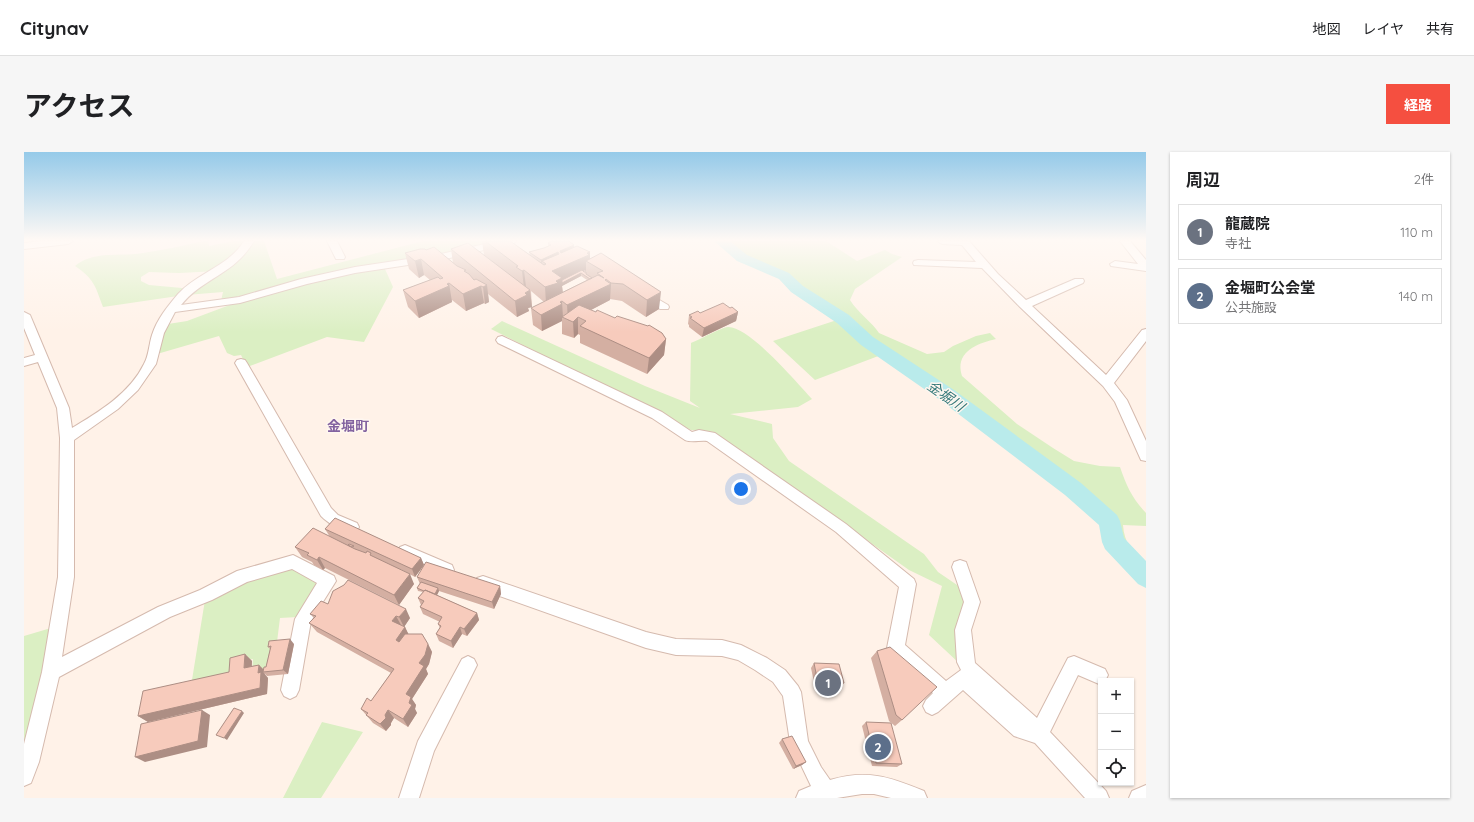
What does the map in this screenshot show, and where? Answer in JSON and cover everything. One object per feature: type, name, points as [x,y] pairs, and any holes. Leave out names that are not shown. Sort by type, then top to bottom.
[{"type":"street","points":[[67,438],[108,413],[128,394],[150,363],[159,329],[172,309],[190,290],[218,271]]},
{"type":"street","points":[[172,309],[240,300],[305,281],[350,271]]},
{"type":"street","points":[[990,271],[1108,384],[1121,400],[1146,456]]},
{"type":"street","points":[[1024,305],[1079,281]]},
{"type":"street","points":[[638,289],[664,307]]},
{"type":"street","points":[[24,315],[29,339],[42,356],[63,408],[67,438],[66,577],[51,672],[29,762],[24,776]]},
{"type":"street","points":[[1108,384],[1146,332]]},
{"type":"street","points":[[502,340],[657,414],[690,437],[699,435],[710,436],[841,528],[908,584],[896,648],[946,693]]},
{"type":"street","points":[[24,362],[42,356]]},
{"type":"street","points":[[242,363],[326,512],[333,519],[368,535]]},
{"type":"street","points":[[388,544],[437,566],[646,640],[676,647],[722,648],[741,653],[761,664],[779,676],[792,692],[799,742],[814,774],[826,791]]},
{"type":"street","points":[[51,672],[164,612],[206,595],[243,576],[293,562],[328,581],[303,619],[290,690]]},
{"type":"street","points":[[960,567],[972,602],[963,630],[966,662],[969,670],[1028,722],[1099,798]]},
{"type":"street","points":[[1039,735],[1074,664],[1099,675]]},
{"type":"street","points":[[409,798],[425,748],[468,665]]},
{"type":"street","points":[[932,706],[963,678],[1021,728],[1039,735]]},
{"type":"street","points":[[806,798],[826,791],[861,783],[880,784],[902,791],[917,798]]},
{"type":"street","points":[[1138,798],[1146,795]]},
{"type":"green space","points":[[81,271],[215,271],[179,273],[149,272],[141,277],[141,281],[149,285],[182,288],[184,290],[178,296],[103,307],[93,283]]},
{"type":"green space","points":[[215,271],[274,271],[277,279],[307,271],[339,271],[221,301],[223,292],[186,295]]},
{"type":"green space","points":[[362,271],[386,271],[393,287],[364,342],[327,337],[247,367],[241,355],[234,356],[227,353],[219,336],[157,354],[163,329],[168,324],[187,321],[235,303],[305,284]]},
{"type":"green space","points":[[778,271],[881,271],[855,289],[850,300],[879,333],[927,354],[944,352],[953,346],[976,336],[990,333],[996,339],[975,346],[964,355],[960,368],[962,376],[1017,424],[1074,461],[1100,466],[1120,467],[1130,492],[1146,513],[1146,526],[1123,525],[1125,537],[1130,548],[1146,565],[1146,574],[1117,542],[1111,519],[1074,487],[948,393],[889,355],[844,318],[806,293],[784,273]]},
{"type":"green space","points":[[840,319],[881,355],[815,380],[773,341]]},
{"type":"green space","points":[[502,321],[645,386],[700,408],[690,401],[691,343],[728,327],[737,329],[748,336],[760,345],[812,399],[798,407],[730,414],[772,424],[773,438],[789,461],[924,554],[938,572],[960,587],[967,601],[960,664],[929,635],[942,586],[909,570],[714,432],[691,430],[491,329]]},
{"type":"green space","points":[[292,568],[321,582],[298,617],[280,618],[277,642],[268,670],[252,673],[253,659],[237,663],[234,676],[191,686],[205,600],[243,580]]},
{"type":"green space","points":[[51,628],[41,680],[24,743],[24,636]]},
{"type":"green space","points":[[322,722],[363,732],[321,798],[283,798]]},
{"type":"building","points":[[435,271],[464,271],[474,280],[476,279],[487,285],[463,294],[449,283],[447,284],[449,286],[415,301],[403,290],[438,277],[440,279],[443,278]]},
{"type":"building","points":[[478,271],[505,271],[530,290],[525,293],[527,295],[515,301]]},
{"type":"building","points":[[525,271],[552,271],[562,278],[556,281],[558,283],[545,287]]},
{"type":"building","points":[[580,271],[586,272],[586,274],[592,278],[590,279],[581,273],[562,283],[562,280]]},
{"type":"building","points":[[603,271],[629,271],[661,292],[647,300],[623,284],[611,283],[606,279],[605,280],[611,284],[567,305],[562,301],[560,302],[562,304],[541,315],[531,308],[598,275],[604,278],[597,273]]},
{"type":"building","points":[[723,303],[730,308],[732,307],[738,312],[704,328],[690,318],[692,317],[689,315],[698,311],[700,313]]},
{"type":"building","points":[[579,305],[596,312],[597,310],[615,318],[617,316],[648,326],[649,325],[662,333],[666,339],[649,358],[580,326],[586,321],[578,317],[573,322],[562,317]]},
{"type":"building","points":[[335,518],[421,558],[412,569],[325,529]]},
{"type":"building","points":[[313,528],[355,549],[366,553],[367,551],[371,553],[370,555],[410,574],[394,595],[319,557],[317,560],[307,555],[309,553],[295,547]]},
{"type":"building","points":[[426,562],[500,586],[492,602],[417,577]]},
{"type":"building","points":[[348,580],[406,609],[399,617],[396,616],[392,621],[405,627],[396,640],[399,642],[405,634],[422,634],[428,644],[425,655],[419,663],[424,666],[406,694],[411,697],[409,703],[412,705],[403,719],[388,710],[385,715],[386,718],[380,724],[366,715],[368,713],[361,709],[367,698],[371,701],[394,669],[309,623],[316,616],[310,614],[321,601],[328,604],[333,591],[344,585]]},
{"type":"building","points":[[421,582],[438,588],[435,594],[417,588]]},
{"type":"building","points":[[425,590],[477,613],[464,629],[460,627],[451,641],[436,634],[441,626],[438,624],[442,617],[420,607],[424,601],[418,598]]},
{"type":"building","points":[[290,639],[283,670],[263,672],[264,667],[266,667],[271,646],[268,647],[269,641]]},
{"type":"building","points":[[890,647],[937,687],[902,720],[896,715],[877,651]]},
{"type":"building","points":[[245,654],[244,668],[259,665],[258,673],[261,672],[260,688],[138,716],[143,691],[229,672],[230,658]]},
{"type":"building","points":[[814,663],[839,664],[844,683],[838,683],[839,688],[828,688],[827,683],[818,683]]},
{"type":"building","points":[[234,708],[242,711],[224,738],[216,735]]},
{"type":"building","points":[[202,710],[198,741],[135,757],[141,724]]},
{"type":"building","points":[[866,722],[891,723],[902,764],[876,763]]},
{"type":"building","points":[[792,736],[806,762],[796,766],[782,739]]},
{"type":"waterway","name":"金堀川","points":[[772,271],[784,276],[797,289],[843,319],[867,341],[947,395],[1073,489],[1109,521],[1113,542],[1146,577]]},
{"type":"place","name":"龍蔵院","points":[[828,683]]},
{"type":"place","name":"金堀町公会堂","points":[[878,747]]},
{"type":"district","name":"金堀町","points":[[348,426]]}]
